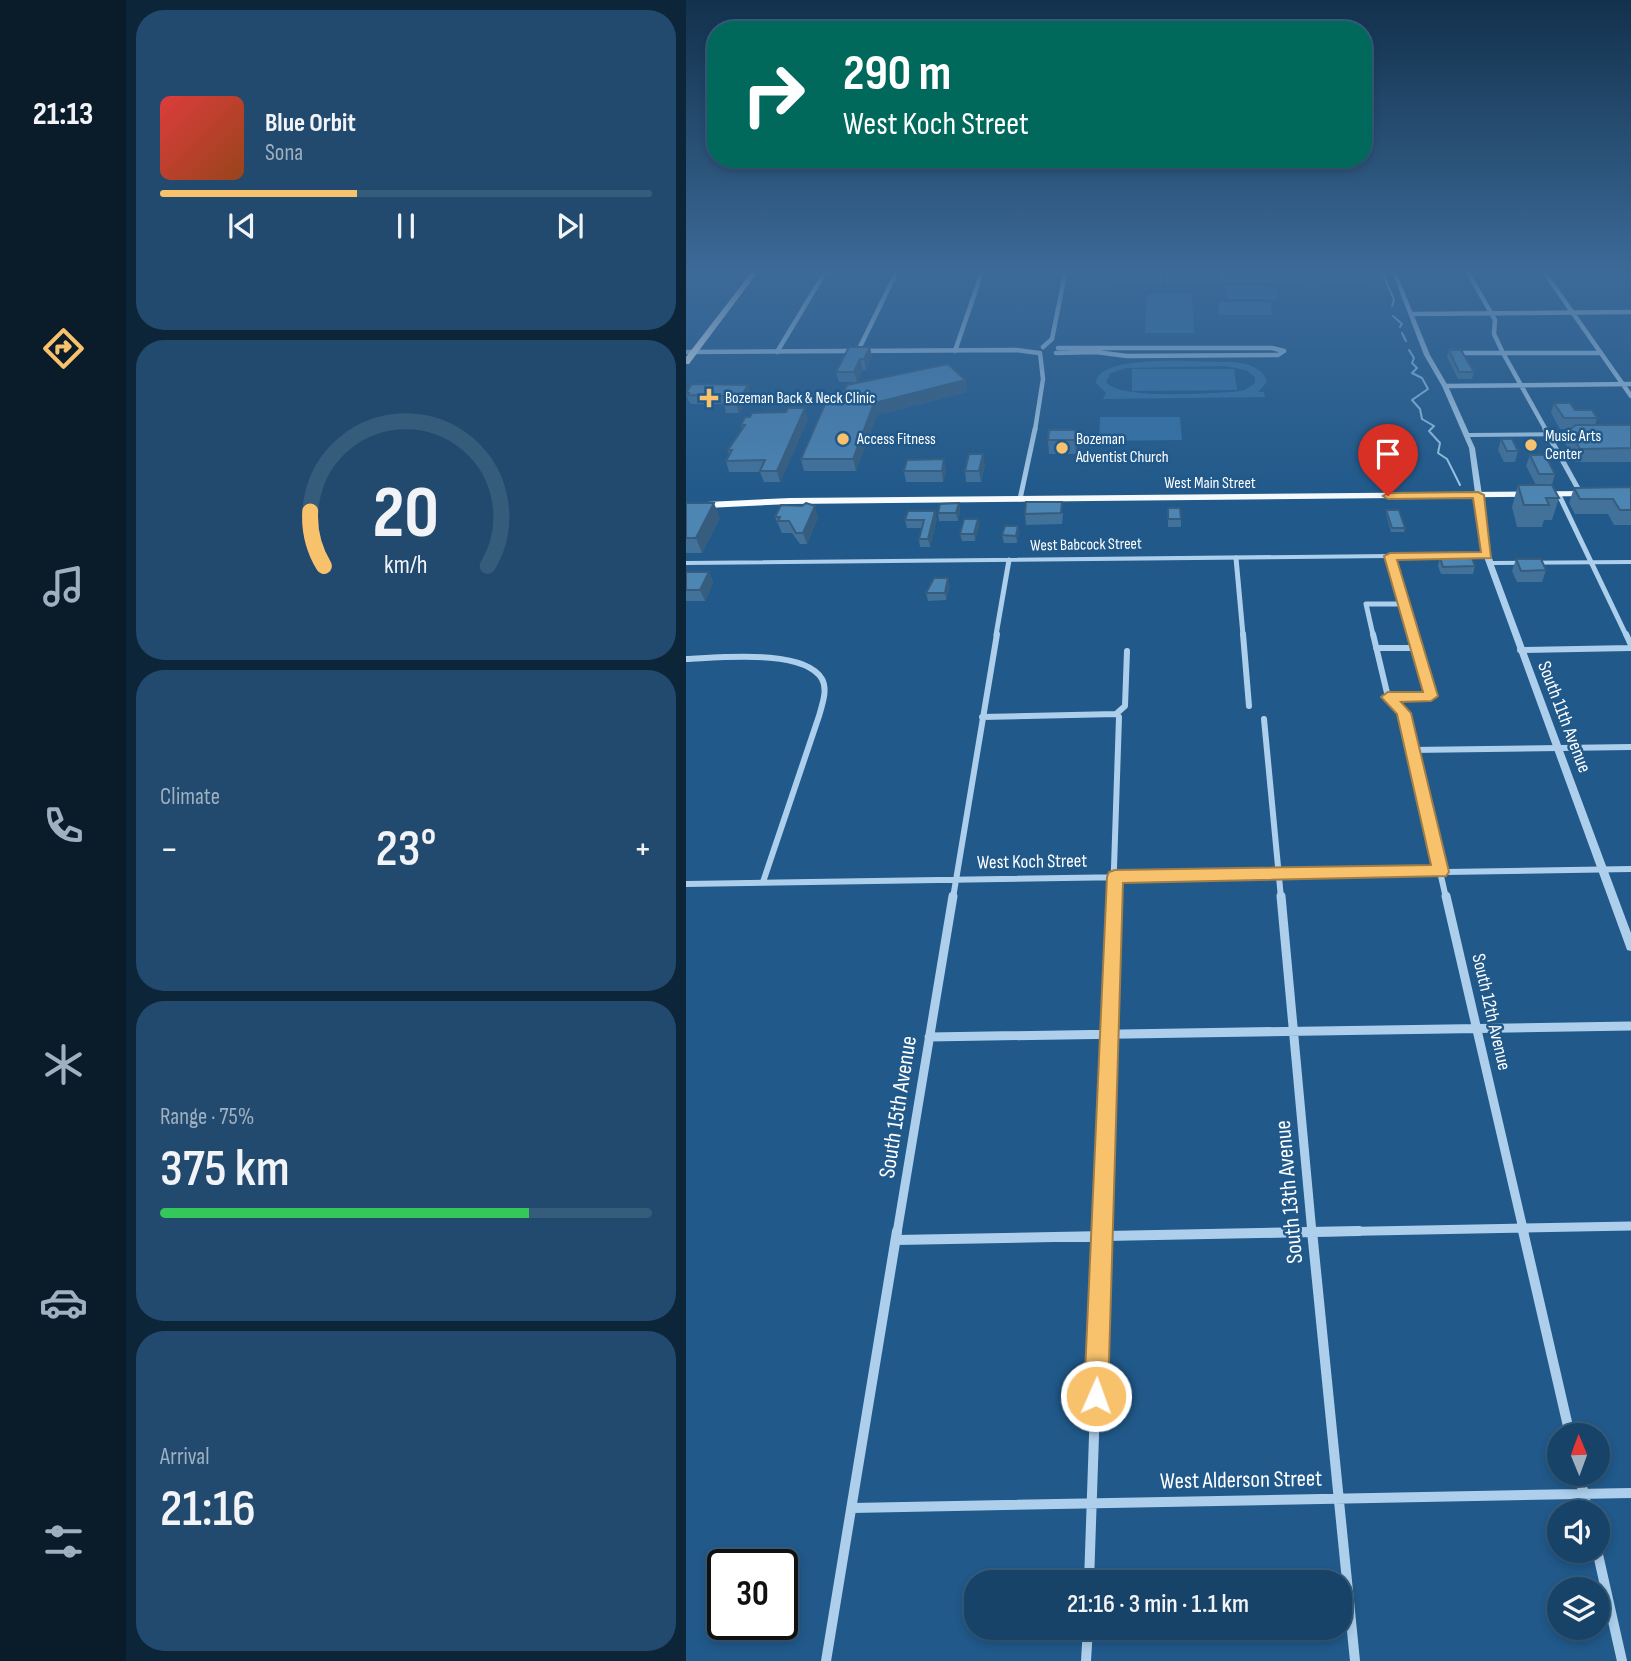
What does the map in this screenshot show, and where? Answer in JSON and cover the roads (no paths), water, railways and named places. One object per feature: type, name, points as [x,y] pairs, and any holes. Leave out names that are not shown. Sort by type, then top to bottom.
[{"type":"highway","name":"West Main Street","points":[[686,506],[790,501],[1595,494]]},
{"type":"highway","name":"West Main Street","points":[[686,498],[790,501]]},
{"type":"main road","points":[[686,362],[688,351]]},
{"type":"street","points":[[777,352],[780,347]]},
{"type":"street","points":[[858,351],[860,347]]},
{"type":"street","points":[[955,351],[957,347]]},
{"type":"street","points":[[1041,350],[1045,347]]},
{"type":"street","points":[[1020,499],[1045,368],[1052,354],[1052,347]]},
{"type":"street","name":"South 11th Avenue","points":[[1424,347],[1445,386],[1474,458],[1488,559],[1631,947]]},
{"type":"street","points":[[1500,347],[1582,494]]},
{"type":"street","points":[[1596,347],[1631,396]]},
{"type":"street","points":[[688,351],[1041,350],[1052,354],[1272,348],[1284,351],[1278,355],[1123,356],[1090,351],[1052,354],[1041,350]]},
{"type":"street","points":[[1041,350],[1045,368]]},
{"type":"street","points":[[1464,353],[1601,354]]},
{"type":"street","points":[[1445,386],[1631,384]]},
{"type":"street","points":[[1466,435],[1588,433]]},
{"type":"street","points":[[1520,650],[1631,647],[1559,495]]},
{"type":"street","points":[[1388,697],[1431,696],[1390,556]]},
{"type":"street","name":"West Babcock Street","points":[[686,563],[1390,556],[1631,562]]},
{"type":"street","points":[[1236,558],[1249,706]]},
{"type":"street","name":"South 15th Avenue","points":[[825,1661],[1009,560]]},
{"type":"street","name":"South 12th Avenue","points":[[1406,604],[1366,604],[1388,697],[1404,713],[1567,1423]]},
{"type":"street","points":[[1376,648],[1418,648]]},
{"type":"street","points":[[982,717],[1116,714],[1125,706],[1127,652]]},
{"type":"street","points":[[686,660],[778,659],[800,662],[815,669],[822,678],[824,694],[763,883]]},
{"type":"street","points":[[1089,1570],[1119,717]]},
{"type":"street","name":"South 13th Avenue","points":[[1264,719],[1311,1232],[1355,1661]]},
{"type":"street","points":[[1411,750],[1631,747]]},
{"type":"street","name":"West Koch Street","points":[[686,884],[1631,869]]},
{"type":"street","points":[[929,1037],[1631,1026]]},
{"type":"street","points":[[895,1240],[1631,1226]]},
{"type":"street","points":[[1582,1486],[1585,1500]]},
{"type":"street","name":"West Alderson Street","points":[[852,1508],[1631,1493]]},
{"type":"street","points":[[1600,1563],[1622,1661]]},
{"type":"street","points":[[1086,1661],[1087,1640]]},
{"type":"waterway","points":[[1409,350],[1414,358],[1412,363],[1417,368],[1412,373],[1422,378],[1428,389],[1412,400],[1420,409],[1422,419],[1434,426],[1429,431],[1440,443],[1438,453],[1447,459],[1460,485]]},
{"type":"place","name":"Bozeman Back & Neck Clinic","points":[[709,398]]},
{"type":"place","name":"Access Fitness","points":[[843,439]]},
{"type":"place","name":"Music Arts Center","points":[[1531,445]]},
{"type":"place","name":"Bozeman Adventist Church","points":[[1062,448]]}]
